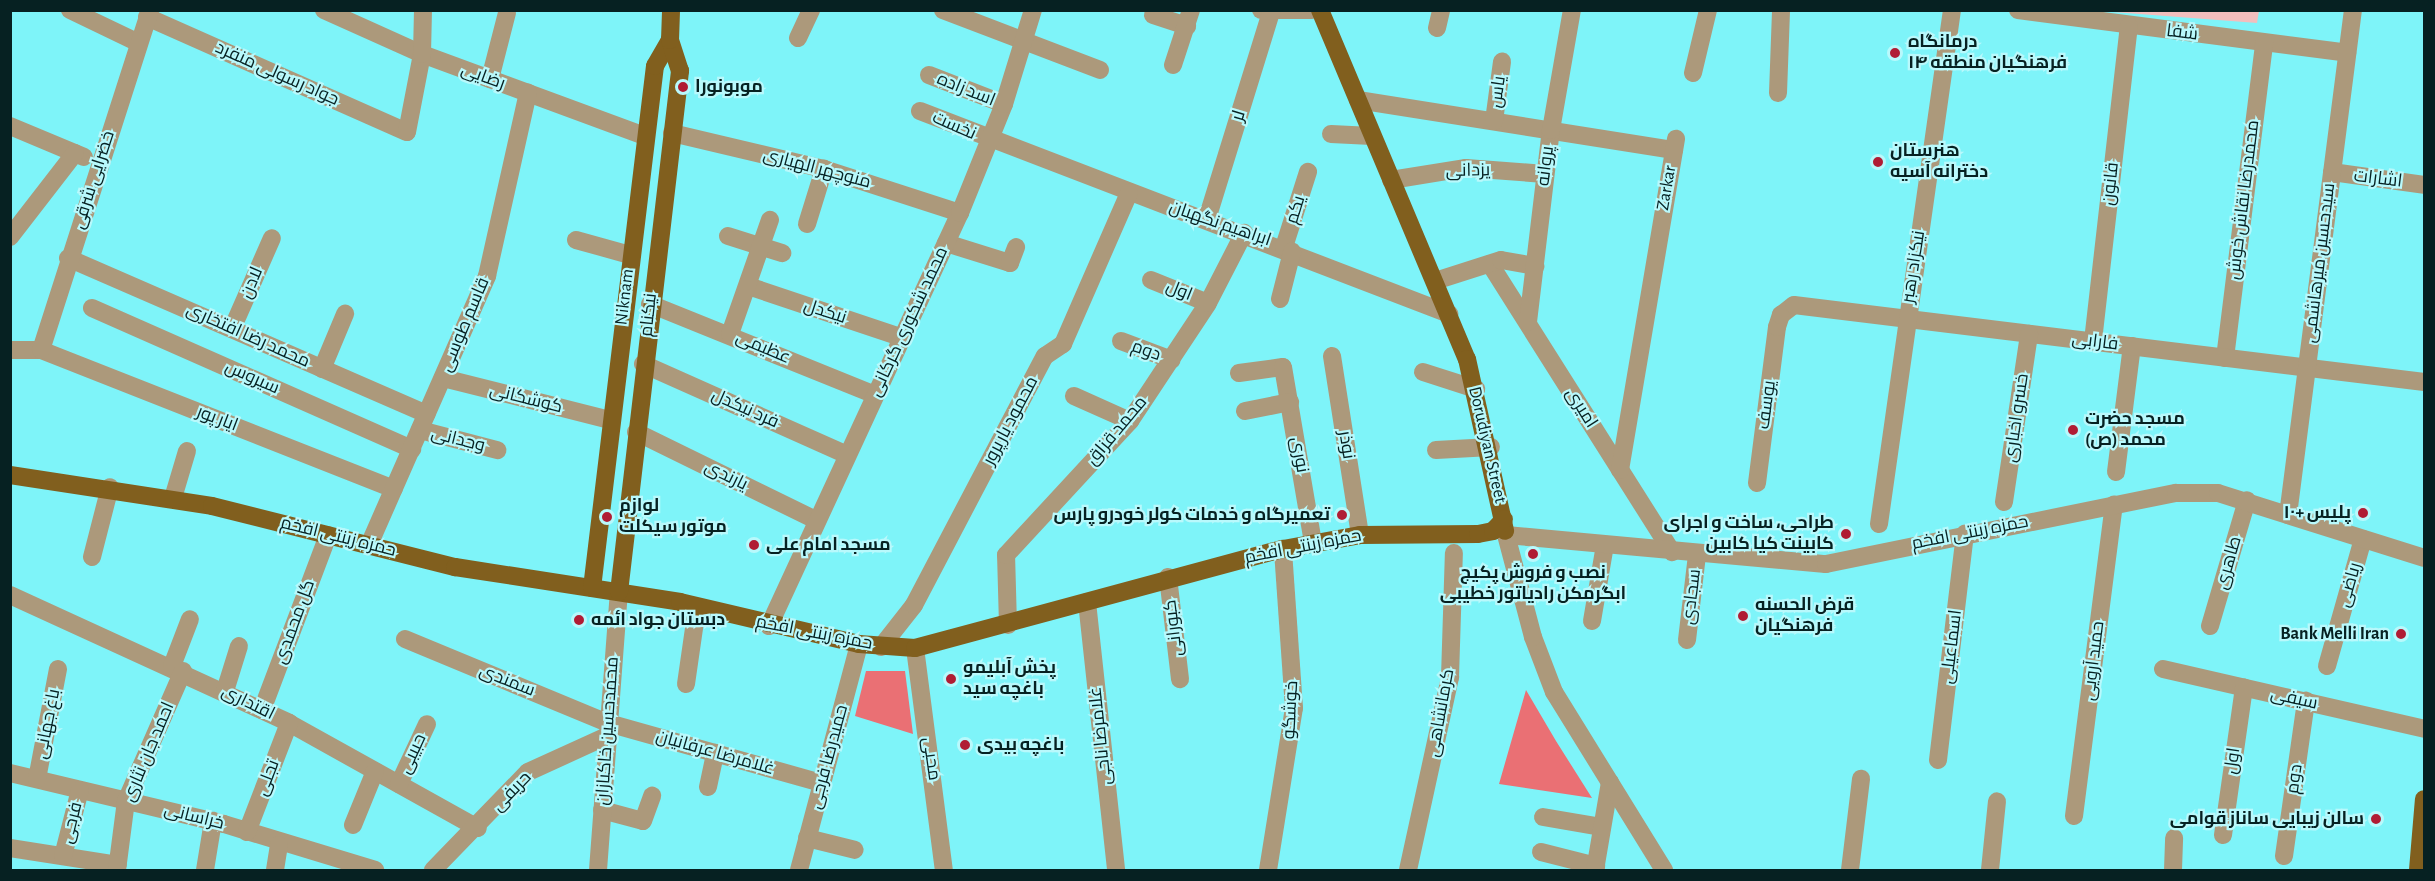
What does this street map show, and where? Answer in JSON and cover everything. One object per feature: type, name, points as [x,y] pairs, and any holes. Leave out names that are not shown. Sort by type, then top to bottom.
[{"type":"main road","name":"Niknam","points":[[592,588],[645,136],[655,66],[670,40],[671,10]]},
{"type":"main road","name":"Dorudiyan Street","points":[[1320,10],[1449,314],[1476,389],[1491,447],[1505,527]]},
{"type":"main road","name":"نیکنام","points":[[619,592],[650,304],[680,71],[670,40]]},
{"type":"main road","name":"حمزه زینتی افخم","points":[[10,475],[110,487],[173,498],[455,567],[619,592],[860,644],[915,648],[1008,625],[1167,577],[1283,549],[1360,535],[1478,534],[1505,527]]},
{"type":"main road","points":[[2418,870],[2424,799]]},
{"type":"street","points":[[70,10],[139,43]]},
{"type":"street","name":"رضایی","points":[[324,10],[422,54],[645,136]]},
{"type":"street","points":[[422,54],[423,10]]},
{"type":"street","points":[[798,38],[811,10]]},
{"type":"street","points":[[943,10],[1024,44],[1100,70]]},
{"type":"street","name":"محمد شکوری گرکانی","points":[[769,626],[816,520],[960,213],[1004,104],[1033,10]]},
{"type":"street","points":[[1266,11],[1312,10]]},
{"type":"street","name":"پروانه","points":[[1528,322],[1551,130],[1572,10]]},
{"type":"street","points":[[1693,73],[1708,10]]},
{"type":"street","points":[[1778,93],[1781,10]]},
{"type":"street","name":"نیکزاد رهبر","points":[[1879,524],[1906,318],[1952,10]]},
{"type":"street","name":"شفا","points":[[2018,10],[2347,53]]},
{"type":"street","name":"سیدحسین میرهاشمی","points":[[2288,515],[2353,10]]},
{"type":"street","name":"لر","points":[[1207,219],[1266,11]]},
{"type":"street","points":[[490,80],[507,13]]},
{"type":"street","name":"خضرایی شرقی","points":[[40,350],[149,14]]},
{"type":"street","name":"جواد رسولی منفرد","points":[[149,14],[407,132],[422,54]]},
{"type":"street","points":[[1153,15],[1189,18],[1173,65]]},
{"type":"street","name":"قانون","points":[[2093,341],[2129,26]]},
{"type":"street","name":"محمدرضا نقاش خوش","points":[[2224,358],[2264,43]]},
{"type":"street","name":"یاس","points":[[1494,122],[1502,62]]},
{"type":"street","name":"اسد زاده","points":[[929,75],[1004,104]]},
{"type":"street","name":"قاسم طوسی","points":[[369,545],[487,276],[528,93]]},
{"type":"street","name":"Zarkar","points":[[1358,100],[1551,130],[1675,144],[1620,470]]},
{"type":"street","name":"نخست","points":[[920,111],[988,141]]},
{"type":"street","points":[[10,126],[100,162]]},
{"type":"street","name":"منوچهر الهیاری","points":[[672,133],[824,169],[960,213]]},
{"type":"street","points":[[1331,134],[1372,136]]},
{"type":"street","name":"ابراهیم نگهبان","points":[[988,141],[1207,219],[1449,314]]},
{"type":"street","points":[[10,237],[75,153]]},
{"type":"street","name":"یزدانی","points":[[1391,180],[1466,168],[1545,174]]},
{"type":"street","points":[[807,224],[824,169]]},
{"type":"street","name":"یکم","points":[[1280,299],[1288,250],[1308,172]]},
{"type":"street","name":"اشارات","points":[[2332,172],[2424,185]]},
{"type":"street","name":"محمود یارپرور","points":[[881,646],[914,605],[1045,356],[1063,344],[1129,193]]},
{"type":"street","points":[[730,334],[770,220]]},
{"type":"street","name":"محمد قزاق","points":[[1008,625],[1006,555],[1130,421],[1208,303],[1244,233]]},
{"type":"street","points":[[728,236],[782,253]]},
{"type":"street","name":"لادن","points":[[232,328],[272,238]]},
{"type":"street","points":[[576,240],[630,255]]},
{"type":"street","points":[[946,243],[1010,263],[1016,246]]},
{"type":"street","name":"محمد رضا افتخاری","points":[[68,258],[322,369],[424,422]]},
{"type":"street","points":[[1435,281],[1510,260],[1535,266]]},
{"type":"street","name":"امیری","points":[[1490,264],[1672,552]]},
{"type":"street","name":"اول","points":[[1151,280],[1208,303]]},
{"type":"street","name":"نیکدل","points":[[748,286],[903,338]]},
{"type":"street","name":"عظیمی","points":[[650,304],[730,334],[875,395]]},
{"type":"street","name":"فارابی","points":[[1777,327],[1781,315],[1794,305],[2424,382]]},
{"type":"street","name":"سیروس","points":[[92,308],[412,449]]},
{"type":"street","points":[[322,369],[345,314]]},
{"type":"street","name":"یوسف","points":[[1756,483],[1777,327]]},
{"type":"street","name":"خسرو اخباری","points":[[2004,502],[2029,334]]},
{"type":"street","name":"دوم","points":[[1121,341],[1172,360]]},
{"type":"street","points":[[2116,472],[2132,346]]},
{"type":"street","points":[[10,350],[40,350]]},
{"type":"street","name":"ایار پور","points":[[40,350],[394,489]]},
{"type":"street","name":"نوذر","points":[[1332,356],[1360,535]]},
{"type":"street","name":"فرد نیکدل","points":[[644,364],[847,455]]},
{"type":"street","name":"نوری","points":[[1239,373],[1282,367],[1290,402],[1313,543]]},
{"type":"street","points":[[1423,372],[1476,389]]},
{"type":"street","name":"کوشکانی","points":[[443,378],[610,420]]},
{"type":"street","points":[[1074,396],[1130,421]]},
{"type":"street","points":[[1245,411],[1290,402]]},
{"type":"street","name":"وجدانی","points":[[424,422],[497,450]]},
{"type":"street","name":"یارندی","points":[[636,432],[816,520]]},
{"type":"street","points":[[1436,450],[1491,447]]},
{"type":"street","points":[[173,498],[187,451]]},
{"type":"street","points":[[92,557],[110,487]]},
{"type":"street","name":"حمزه زینتی افخم","points":[[1505,527],[1605,545],[1697,555],[1826,564],[2176,493],[2247,500],[2424,558]]},
{"type":"street","name":"طاهری","points":[[2210,626],[2247,500]]},
{"type":"street","name":"حمید آرویی","points":[[2074,816],[2114,505]]},
{"type":"street","name":"Dorudiyan Street","points":[[1505,527],[1533,637],[1554,692],[1664,870]]},
{"type":"street","name":"اسماعیلی","points":[[1938,760],[1965,534]]},
{"type":"street","name":"گل محمدی","points":[[262,710],[328,535]]},
{"type":"street","name":"ریاضی","points":[[2327,666],[2363,539]]},
{"type":"street","points":[[1592,621],[1605,545]]},
{"type":"street","name":"خوشگو","points":[[1268,870],[1294,708],[1283,549]]},
{"type":"street","name":"کرمانشاهی","points":[[1408,870],[1450,677],[1454,554]]},
{"type":"street","name":"سجادی","points":[[1687,640],[1697,555]]},
{"type":"street","name":"کبورانی","points":[[1167,577],[1180,680]]},
{"type":"street","name":"محمدحسین خاکبازان","points":[[598,870],[619,592]]},
{"type":"street","name":"اقتداری","points":[[10,594],[225,691],[289,723],[478,828]]},
{"type":"street","name":"غلامرضا ناجی","points":[[1087,602],[1116,870]]},
{"type":"street","points":[[686,684],[698,608]]},
{"type":"street","name":"احمد جان نثاری","points":[[118,868],[126,801],[178,668],[190,619]]},
{"type":"street","name":"سمندی","points":[[405,639],[608,730]]},
{"type":"street","name":"حمیدرضا فرجی","points":[[799,870],[860,644]]},
{"type":"street","points":[[225,691],[239,646]]},
{"type":"street","name":"محبی","points":[[915,648],[944,870]]},
{"type":"street","name":"باغ جهانی","points":[[37,779],[58,669]]},
{"type":"street","name":"سیفی","points":[[2163,669],[2424,729]]},
{"type":"street","name":"اول","points":[[2223,835],[2244,687]]},
{"type":"street","name":"دوم","points":[[2284,856],[2306,701]]},
{"type":"street","name":"تجلی","points":[[247,832],[289,723]]},
{"type":"street","name":"حبیبی","points":[[399,784],[427,724]]},
{"type":"street","name":"غلامرضا عرفانیان","points":[[608,730],[715,753],[822,783]]},
{"type":"street","name":"حریفی","points":[[432,870],[478,828],[528,772],[608,730]]},
{"type":"street","points":[[708,787],[715,753]]},
{"type":"street","points":[[353,825],[375,771]]},
{"type":"street","name":"خراسانی","points":[[10,773],[213,821],[279,844],[375,870]]},
{"type":"street","points":[[1850,870],[1861,779]]},
{"type":"street","points":[[1541,852],[1596,868],[1610,782]]},
{"type":"street","name":"فرجی","points":[[63,856],[80,790]]},
{"type":"street","points":[[602,810],[643,821],[652,796]]},
{"type":"street","points":[[1990,870],[1997,801]]},
{"type":"street","points":[[1543,817],[1602,827]]},
{"type":"street","points":[[205,870],[213,821]]},
{"type":"street","points":[[807,838],[855,850]]},
{"type":"street","points":[[2173,870],[2174,838]]},
{"type":"street","points":[[275,870],[279,844]]},
{"type":"street","points":[[10,848],[118,868]]},
{"type":"shaded area","points":[[2100,11],[2259,11],[2257,23]]},
{"type":"shaded area","points":[[866,671],[905,671],[913,734],[855,716]]},
{"type":"shaded area","points":[[1526,690],[1556,741],[1592,798],[1499,784]]},
{"type":"place","name":"درمانگاه فرهنگیان منطقه ۱۴","points":[[1895,53]]},
{"type":"place","name":"موبونورا","points":[[683,87]]},
{"type":"place","name":"هنرستان دخترانه آسیه","points":[[1878,162]]},
{"type":"place","name":"مسجد حضرت محمد (ص)","points":[[2073,430]]},
{"type":"place","name":"پلیس +۱۰","points":[[2363,513]]},
{"type":"place","name":"تعمیرگاه و خدمات کولر خودرو پارس","points":[[1342,515]]},
{"type":"place","name":"لوازم موتور سیکلت","points":[[607,517]]},
{"type":"place","name":"طراحی، ساخت و اجرای کابینت کیا کابین","points":[[1846,534]]},
{"type":"place","name":"مسجد امام علی","points":[[754,545]]},
{"type":"place","name":"نصب و فروش پکیج ابگرمکن رادیاتور خطیبی","points":[[1533,554]]},
{"type":"place","name":"قرض الحسنه فرهنگیان","points":[[1743,616]]},
{"type":"place","name":"دبستان جواد ائمه","points":[[579,620]]},
{"type":"place","name":"Bank Melli Iran","points":[[2401,634]]},
{"type":"place","name":"پخش آبلیمو باغچه سید","points":[[951,679]]},
{"type":"place","name":"باغچه بیدی","points":[[965,745]]},
{"type":"place","name":"سالن زیبایی ساناز قوامی","points":[[2376,819]]}]
